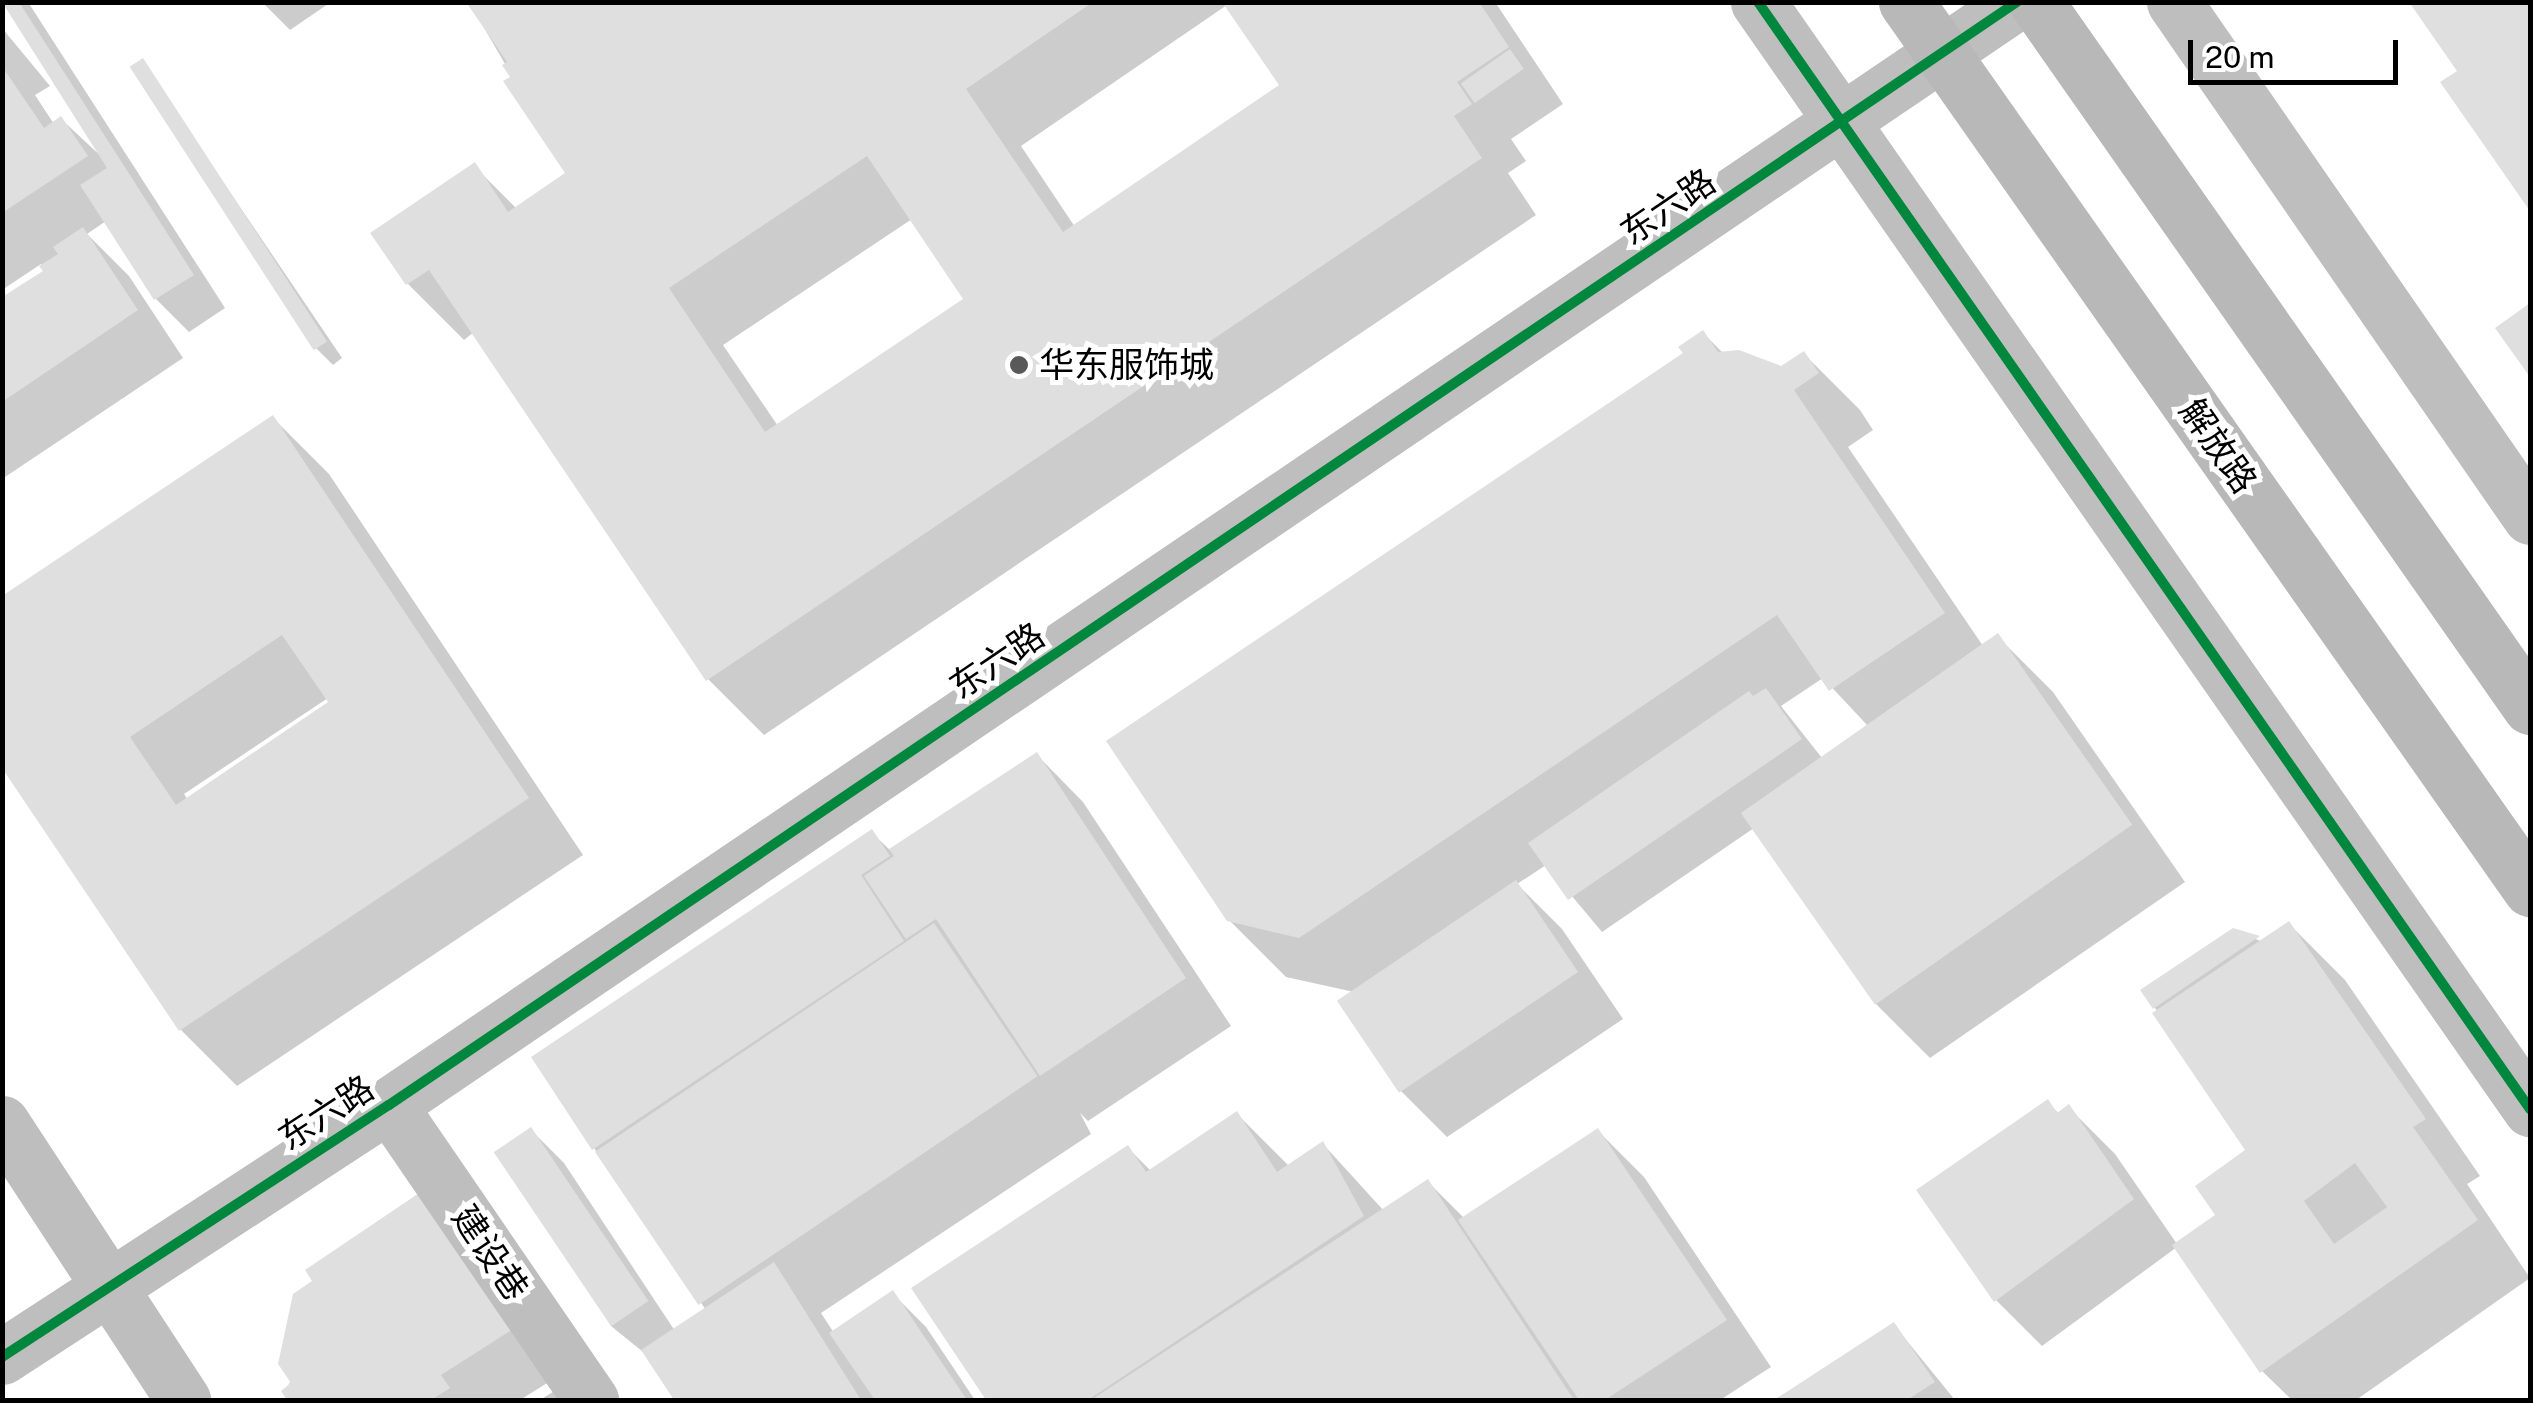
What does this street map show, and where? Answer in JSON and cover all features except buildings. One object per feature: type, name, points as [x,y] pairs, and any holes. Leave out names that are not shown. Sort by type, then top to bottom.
[{"type":"main road","name":"解放路","points":[[1906,2],[2530,889]]},
{"type":"main road","points":[[2036,2],[2530,707]]},
{"type":"street","points":[[1758,2],[2530,1109]]},
{"type":"street","name":"东六路","points":[[2,1357],[389,1105],[2017,2]]},
{"type":"street","points":[[2174,2],[2530,517]]},
{"type":"street","name":"建设巷","points":[[389,1105],[591,1400]]},
{"type":"street","points":[[2,1123],[184,1400]]},
{"type":"cycle path","points":[[1758,2],[2530,1109]]},
{"type":"cycle path","points":[[2,1357],[389,1105],[2017,2]]},
{"type":"place","name":"华东服饰城","points":[[1019,365]]}]
